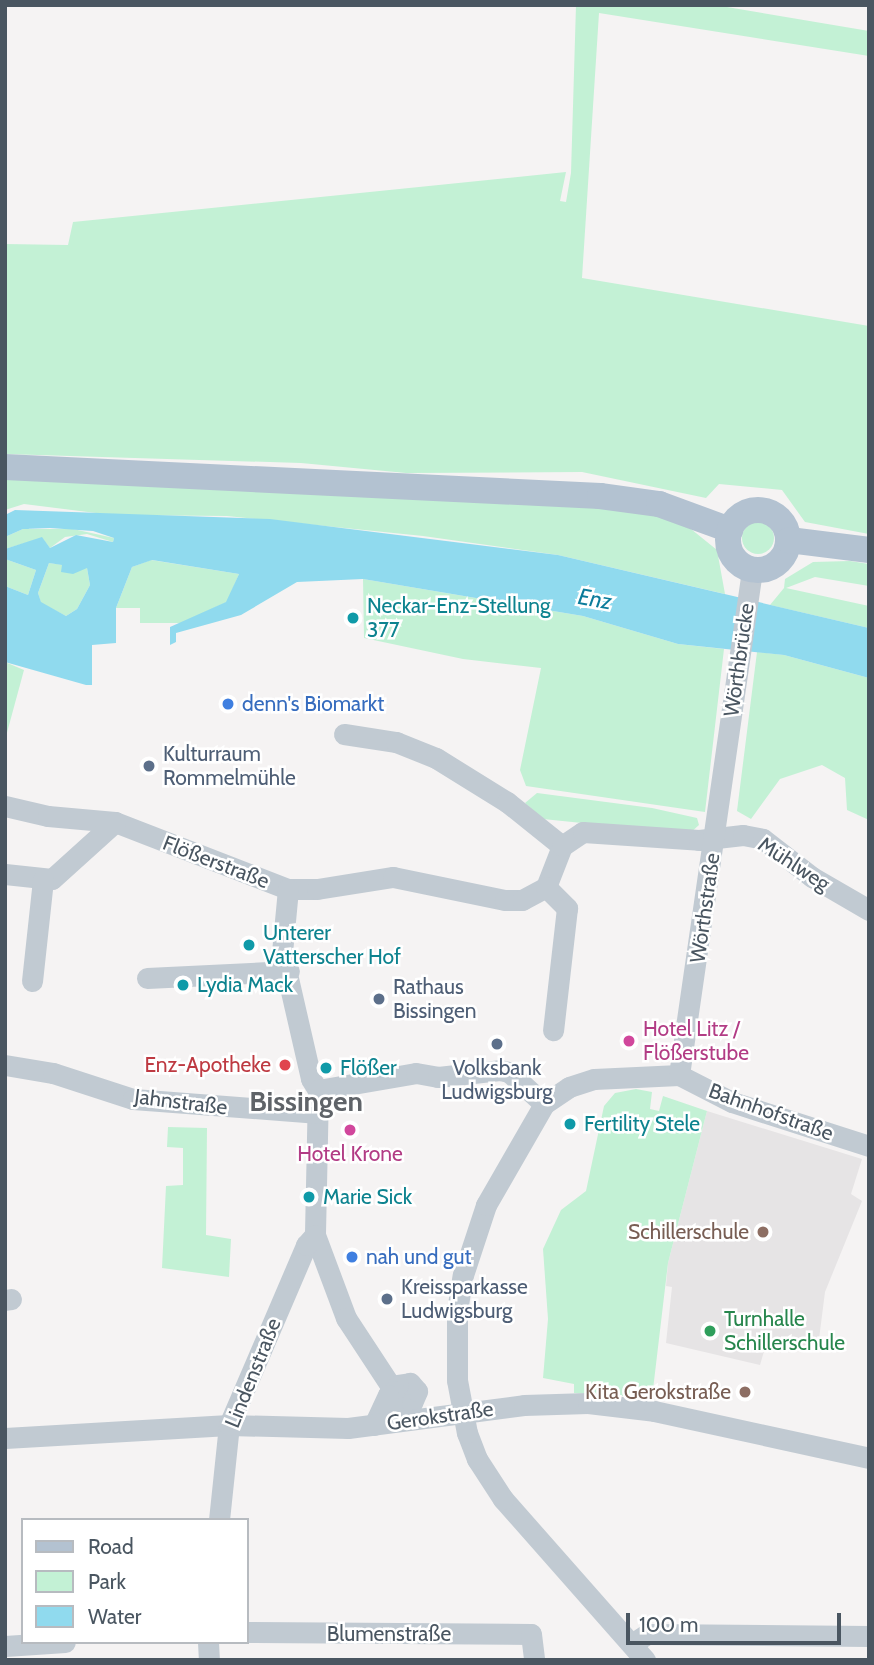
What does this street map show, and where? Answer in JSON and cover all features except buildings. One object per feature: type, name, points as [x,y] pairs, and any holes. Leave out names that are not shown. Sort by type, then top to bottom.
[{"type":"main road","points":[[5,467],[600,496],[659,504],[730,530]]},
{"type":"main road","points":[[758,510],[780,519],[789,540],[778,564],[751,575],[735,559],[730,530],[737,519],[758,510]]},
{"type":"main road","points":[[789,540],[869,550]]},
{"type":"street","name":"Wörthbrücke","points":[[728,740],[751,575]]},
{"type":"street","points":[[344,734],[396,742],[436,758],[507,802],[562,846]]},
{"type":"street","name":"Wörthstraße","points":[[679,1075],[728,740]]},
{"type":"street","name":"Flößerstraße","points":[[5,806],[48,816],[115,822],[288,888],[317,889],[393,877],[505,901],[522,900],[546,887]]},
{"type":"street","points":[[5,874],[52,879],[115,822]]},
{"type":"street","points":[[553,1030],[567,908],[546,887],[562,846],[570,837],[597,830],[715,840]]},
{"type":"street","name":"Mühlweg","points":[[715,840],[743,835],[763,839],[812,877],[869,910]]},
{"type":"street","points":[[33,981],[43,880]]},
{"type":"street","points":[[288,888],[282,952],[289,971],[311,1079],[318,1090],[315,1235],[346,1318],[394,1391],[374,1425]]},
{"type":"street","points":[[147,978],[289,971]]},
{"type":"street","name":"Jahnstraße","points":[[5,1065],[53,1073],[133,1099],[318,1112]]},
{"type":"street","points":[[318,1090],[416,1073],[438,1077],[500,1070],[509,1072],[544,1104],[486,1205],[463,1275],[455,1348],[462,1412],[477,1459],[503,1499],[638,1652],[647,1634],[869,1636]]},
{"type":"street","name":"Bahnhofstraße","points":[[544,1104],[569,1087],[594,1079],[679,1075],[732,1101],[869,1146]]},
{"type":"street","name":"Lindenstraße","points":[[219,1518],[229,1425],[306,1245],[315,1235]]},
{"type":"street","name":"Gerokstraße","points":[[5,1438],[229,1425],[374,1425],[524,1405],[612,1405],[869,1458]]},
{"type":"street","name":"Blumenstraße","points":[[248,1632],[531,1634],[534,1660]]},
{"type":"street","points":[[5,1646],[34,1644]]},
{"type":"shaded area","name":"Schillerschule","points":[[707,1111],[862,1159],[851,1194],[862,1201],[825,1292],[818,1347],[767,1341],[760,1365],[666,1343],[672,1287],[666,1286],[668,1263]]},
{"type":"green space","points":[[576,5],[715,5],[869,31],[869,56],[599,13],[582,278],[869,326],[869,534],[805,522],[782,490],[719,484],[706,498],[582,472],[406,473],[301,463],[5,454],[5,244],[68,245],[73,222],[566,172],[560,201],[566,202],[571,173]]},
{"type":"green space","points":[[5,474],[424,491],[656,514],[686,525],[717,550],[725,594],[558,555],[423,536],[227,516],[112,515],[24,504],[5,510]]},
{"type":"green space","points":[[758,522],[770,526],[774,538],[770,550],[758,554],[746,550],[742,538],[746,526]]},
{"type":"green space","points":[[23,529],[73,529],[114,538],[113,542],[87,534],[65,537],[50,548],[42,538],[5,549],[5,537]]},
{"type":"green space","points":[[5,559],[36,570],[28,595],[5,586]]},
{"type":"green space","points":[[151,560],[239,574],[227,602],[181,623],[140,623],[140,608],[116,608],[132,567]]},
{"type":"green space","points":[[850,561],[869,564],[869,586],[815,577],[786,588],[869,606],[869,628],[770,605],[784,588],[785,579],[813,562]]},
{"type":"green space","points":[[49,563],[87,568],[90,585],[77,609],[66,616],[41,603],[38,593]]},
{"type":"green space","points":[[363,579],[583,616],[678,644],[724,649],[705,812],[526,786],[520,770],[541,668],[463,659],[364,638]]},
{"type":"green space","points":[[757,652],[784,655],[869,678],[869,820],[847,810],[845,778],[822,765],[780,779],[751,819],[737,811]]},
{"type":"green space","points":[[5,662],[24,670],[5,740]]},
{"type":"green space","points":[[537,793],[652,808],[697,818],[699,825],[689,834],[543,819],[525,803]]},
{"type":"green space","points":[[636,1089],[652,1092],[650,1109],[659,1111],[663,1096],[707,1111],[668,1263],[652,1398],[574,1393],[574,1384],[543,1378],[548,1319],[543,1249],[561,1210],[586,1191],[604,1106],[615,1093]]},
{"type":"green space","points":[[168,1127],[207,1128],[206,1235],[231,1239],[229,1277],[162,1268],[166,1186],[183,1185],[183,1148],[167,1147]]},
{"type":"water","name":"Enz","points":[[15,510],[270,519],[558,555],[869,628],[869,678],[784,655],[678,644],[583,616],[363,579],[297,582],[241,615],[176,633],[176,642],[170,645],[170,627],[226,602],[239,574],[152,560],[132,567],[116,608],[116,643],[92,645],[92,685],[86,685],[5,662],[5,586],[28,595],[36,570],[5,559],[5,549],[42,537],[50,548],[76,535],[113,542],[114,538],[93,531],[50,528],[23,529],[5,537],[5,515]],"holes":[[[49,563],[62,565],[61,572],[73,574],[87,568],[90,585],[77,609],[66,616],[41,602],[38,593]]]},
{"type":"place","name":"Neckar-Enz-Stellung 377","points":[[353,618]]},
{"type":"place","name":"denn's Biomarkt","points":[[228,704]]},
{"type":"place","name":"Kulturraum Rommelmühle","points":[[149,766]]},
{"type":"place","name":"Unterer Vatterscher Hof","points":[[249,945]]},
{"type":"place","name":"Lydia Mack","points":[[183,985]]},
{"type":"place","name":"Rathaus Bissingen","points":[[379,999]]},
{"type":"place","name":"Hotel Litz / Flößerstube","points":[[629,1041]]},
{"type":"place","name":"Volksbank Ludwigsburg","points":[[497,1044]]},
{"type":"place","name":"Enz-Apotheke","points":[[285,1065]]},
{"type":"place","name":"Flößer","points":[[326,1068]]},
{"type":"place","name":"Fertility Stele","points":[[570,1124]]},
{"type":"place","name":"Hotel Krone","points":[[350,1130]]},
{"type":"place","name":"Marie Sick","points":[[309,1197]]},
{"type":"place","name":"Schillerschule","points":[[763,1232]]},
{"type":"place","name":"nah und gut","points":[[352,1257]]},
{"type":"place","name":"Kreissparkasse Ludwigsburg","points":[[387,1299]]},
{"type":"place","name":"Turnhalle Schillerschule","points":[[710,1331]]},
{"type":"place","name":"Kita Gerokstraße","points":[[745,1392]]},
{"type":"district","name":"Bissingen","points":[[306,1101]]}]
